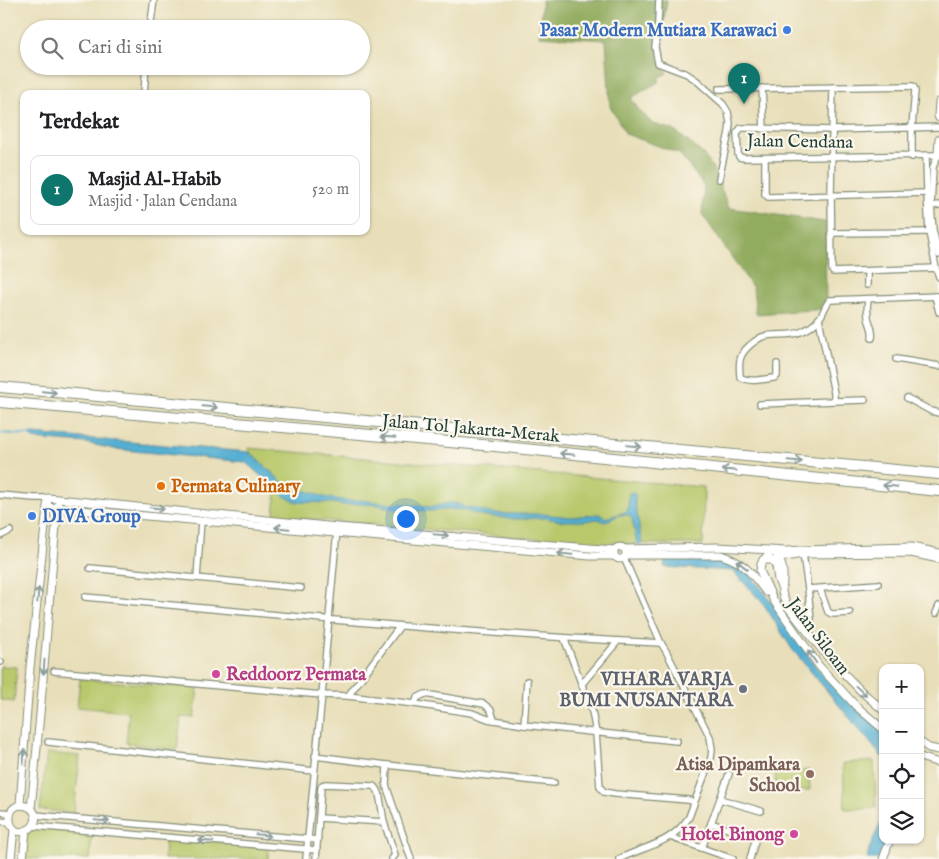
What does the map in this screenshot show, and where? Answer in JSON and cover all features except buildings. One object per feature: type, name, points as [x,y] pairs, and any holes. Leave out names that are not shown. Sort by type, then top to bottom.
[{"type":"highway","name":"Jalan Tol Jakarta–Merak","points":[[0,387],[939,474]]},
{"type":"highway","name":"Jalan Tol Jakarta–Merak","points":[[0,402],[505,448],[939,491]]},
{"type":"street","points":[[151,20],[154,0]]},
{"type":"street","points":[[659,0],[655,47],[658,63],[696,80],[724,104],[728,112],[729,132],[719,179]]},
{"type":"street","points":[[144,90],[145,75]]},
{"type":"street","points":[[719,89],[913,86],[915,90],[912,157]]},
{"type":"street","points":[[833,87],[832,271],[936,268]]},
{"type":"street","points":[[762,88],[764,129]]},
{"type":"street","points":[[939,102],[939,118]]},
{"type":"street","name":"Jalan Cendana","points":[[938,156],[744,158],[739,157],[738,154],[737,133],[738,130],[744,128],[833,130],[939,127]]},
{"type":"street","points":[[939,139],[938,156],[933,167],[931,206],[933,230],[939,254]]},
{"type":"street","points":[[926,156],[929,232],[939,277]]},
{"type":"street","points":[[765,158],[765,194],[768,197],[927,193]]},
{"type":"street","points":[[931,206],[939,205]]},
{"type":"street","points":[[831,233],[929,232]]},
{"type":"street","points":[[867,271],[868,285]]},
{"type":"street","points":[[777,364],[777,376],[774,378],[749,380],[740,377],[742,352],[756,340],[766,336],[792,335],[802,332],[819,319],[830,300],[937,296],[939,312]]},
{"type":"street","points":[[868,299],[867,311],[873,331],[872,338]]},
{"type":"street","points":[[819,319],[834,401]]},
{"type":"street","points":[[896,359],[939,366]]},
{"type":"street","points":[[907,398],[931,412],[939,413]]},
{"type":"street","points":[[760,404],[865,400]]},
{"type":"street","points":[[0,495],[59,499],[594,557],[614,553],[619,546],[628,553],[661,643],[712,743],[711,758],[689,818],[670,837],[618,859]]},
{"type":"street","points":[[34,498],[47,507],[201,521],[337,530]]},
{"type":"street","points":[[20,805],[30,668],[48,498]]},
{"type":"street","points":[[31,808],[59,499]]},
{"type":"street","points":[[197,578],[201,521]]},
{"type":"street","points":[[306,859],[337,530]]},
{"type":"street","points":[[0,536],[10,531]]},
{"type":"street","points":[[614,553],[617,559],[628,553],[718,547],[773,551],[912,547],[939,553]]},
{"type":"street","points":[[653,551],[721,556],[735,560],[746,567],[774,601]]},
{"type":"street","points":[[773,551],[783,567],[782,590]]},
{"type":"street","points":[[763,560],[773,551]]},
{"type":"street","points":[[779,558],[803,554],[911,553],[939,559]]},
{"type":"street","points":[[803,554],[811,620]]},
{"type":"street","points":[[763,560],[774,562],[778,580],[788,607],[827,656],[861,691],[882,709]]},
{"type":"street","name":"Jalan Siloam","points":[[763,560],[760,571],[774,601],[819,666],[856,706],[879,726]]},
{"type":"street","points":[[90,568],[301,588]]},
{"type":"street","points":[[808,589],[878,584]]},
{"type":"street","points":[[820,588],[828,612],[832,614],[850,613]]},
{"type":"street","points":[[85,597],[400,626],[661,643]]},
{"type":"street","points":[[936,613],[939,606]]},
{"type":"street","points":[[348,696],[400,626]]},
{"type":"street","points":[[564,638],[592,711],[596,733],[600,787],[608,794],[694,802]]},
{"type":"street","points":[[582,684],[618,641]]},
{"type":"street","points":[[54,671],[348,696],[472,713],[482,718],[524,725],[677,741]]},
{"type":"street","points":[[524,725],[527,681]]},
{"type":"street","points":[[415,704],[417,698],[425,694],[484,704],[491,710],[494,720]]},
{"type":"street","points":[[48,742],[314,771]]},
{"type":"street","points":[[924,744],[939,750]]},
{"type":"street","points":[[315,756],[387,766],[554,783]]},
{"type":"street","points":[[924,760],[939,763]]},
{"type":"street","points":[[387,766],[386,784],[411,859]]},
{"type":"street","points":[[702,848],[729,774]]},
{"type":"street","points":[[316,859],[321,788],[325,784],[372,786],[377,789],[394,855],[392,859]]},
{"type":"street","points":[[720,798],[761,812]]},
{"type":"street","points":[[0,821],[9,822],[19,831],[26,831],[36,821],[31,808],[26,805],[20,805],[10,813],[9,822]]},
{"type":"street","points":[[0,812],[10,813]]},
{"type":"street","points":[[35,815],[318,840]]},
{"type":"street","points":[[319,818],[384,822]]},
{"type":"street","points":[[75,830],[76,819]]},
{"type":"street","points":[[712,824],[754,838],[755,841],[750,859]]},
{"type":"street","points":[[33,826],[317,850]]},
{"type":"street","points":[[11,859],[14,828]]},
{"type":"street","points":[[24,859],[26,831]]},
{"type":"street","points":[[670,837],[733,859]]},
{"type":"street","points":[[883,859],[889,844]]},
{"type":"green space","points":[[542,0],[667,0],[658,58],[667,73],[658,78],[660,81],[631,98],[638,109],[653,124],[674,130],[703,154],[712,167],[729,208],[825,222],[826,309],[756,314],[753,288],[702,214],[704,186],[680,154],[626,134],[610,106],[606,40],[539,36]]},
{"type":"green space","points":[[248,448],[704,487],[703,544],[626,544],[617,542],[609,545],[274,516],[277,477]]},
{"type":"green space","points":[[0,666],[17,667],[14,702],[0,700]]},
{"type":"green space","points":[[80,679],[198,688],[194,718],[181,717],[177,750],[126,743],[129,712],[77,707]]},
{"type":"green space","points":[[47,753],[80,756],[74,813],[40,810]]},
{"type":"green space","points":[[874,761],[876,808],[845,809],[843,763]]},
{"type":"green space","points":[[809,770],[810,790],[776,792],[775,772]]},
{"type":"green space","points":[[33,826],[92,831],[90,859],[23,859],[26,831]]},
{"type":"green space","points":[[165,837],[269,846],[268,859],[164,859]]},
{"type":"water","points":[[30,435],[249,452],[290,489],[348,501],[361,500],[433,507],[449,503],[489,513],[543,514],[570,517],[599,514],[605,518],[626,512],[628,509],[629,493],[632,492],[635,494],[642,544],[637,544],[632,518],[626,515],[605,522],[598,519],[561,521],[545,518],[516,519],[483,516],[459,509],[399,511],[379,505],[296,502],[284,496],[245,462],[114,449],[86,443],[33,439]]},
{"type":"water","points":[[666,558],[722,559],[745,568],[772,602],[816,667],[879,727],[879,753],[792,649],[763,603],[733,571],[664,567]]},
{"type":"water","points":[[879,826],[879,844],[885,844],[879,859],[867,859],[869,849]]},
{"type":"waterway","points":[[0,433],[30,435]]},
{"type":"place","name":"Pasar Modern Mutiara Karawaci","points":[[787,30]]},
{"type":"place","name":"Masjid Al-Habib","points":[[744,104]]},
{"type":"place","name":"Permata Culinary","points":[[161,486]]},
{"type":"place","name":"DIVA Group","points":[[32,516]]},
{"type":"place","name":"Reddoorz Permata","points":[[216,674]]},
{"type":"place","name":"VIHARA VARJA BUMI NUSANTARA","points":[[743,689]]},
{"type":"place","name":"Atisa Dipamkara School","points":[[810,774]]},
{"type":"place","name":"Hotel Binong","points":[[794,834]]}]
